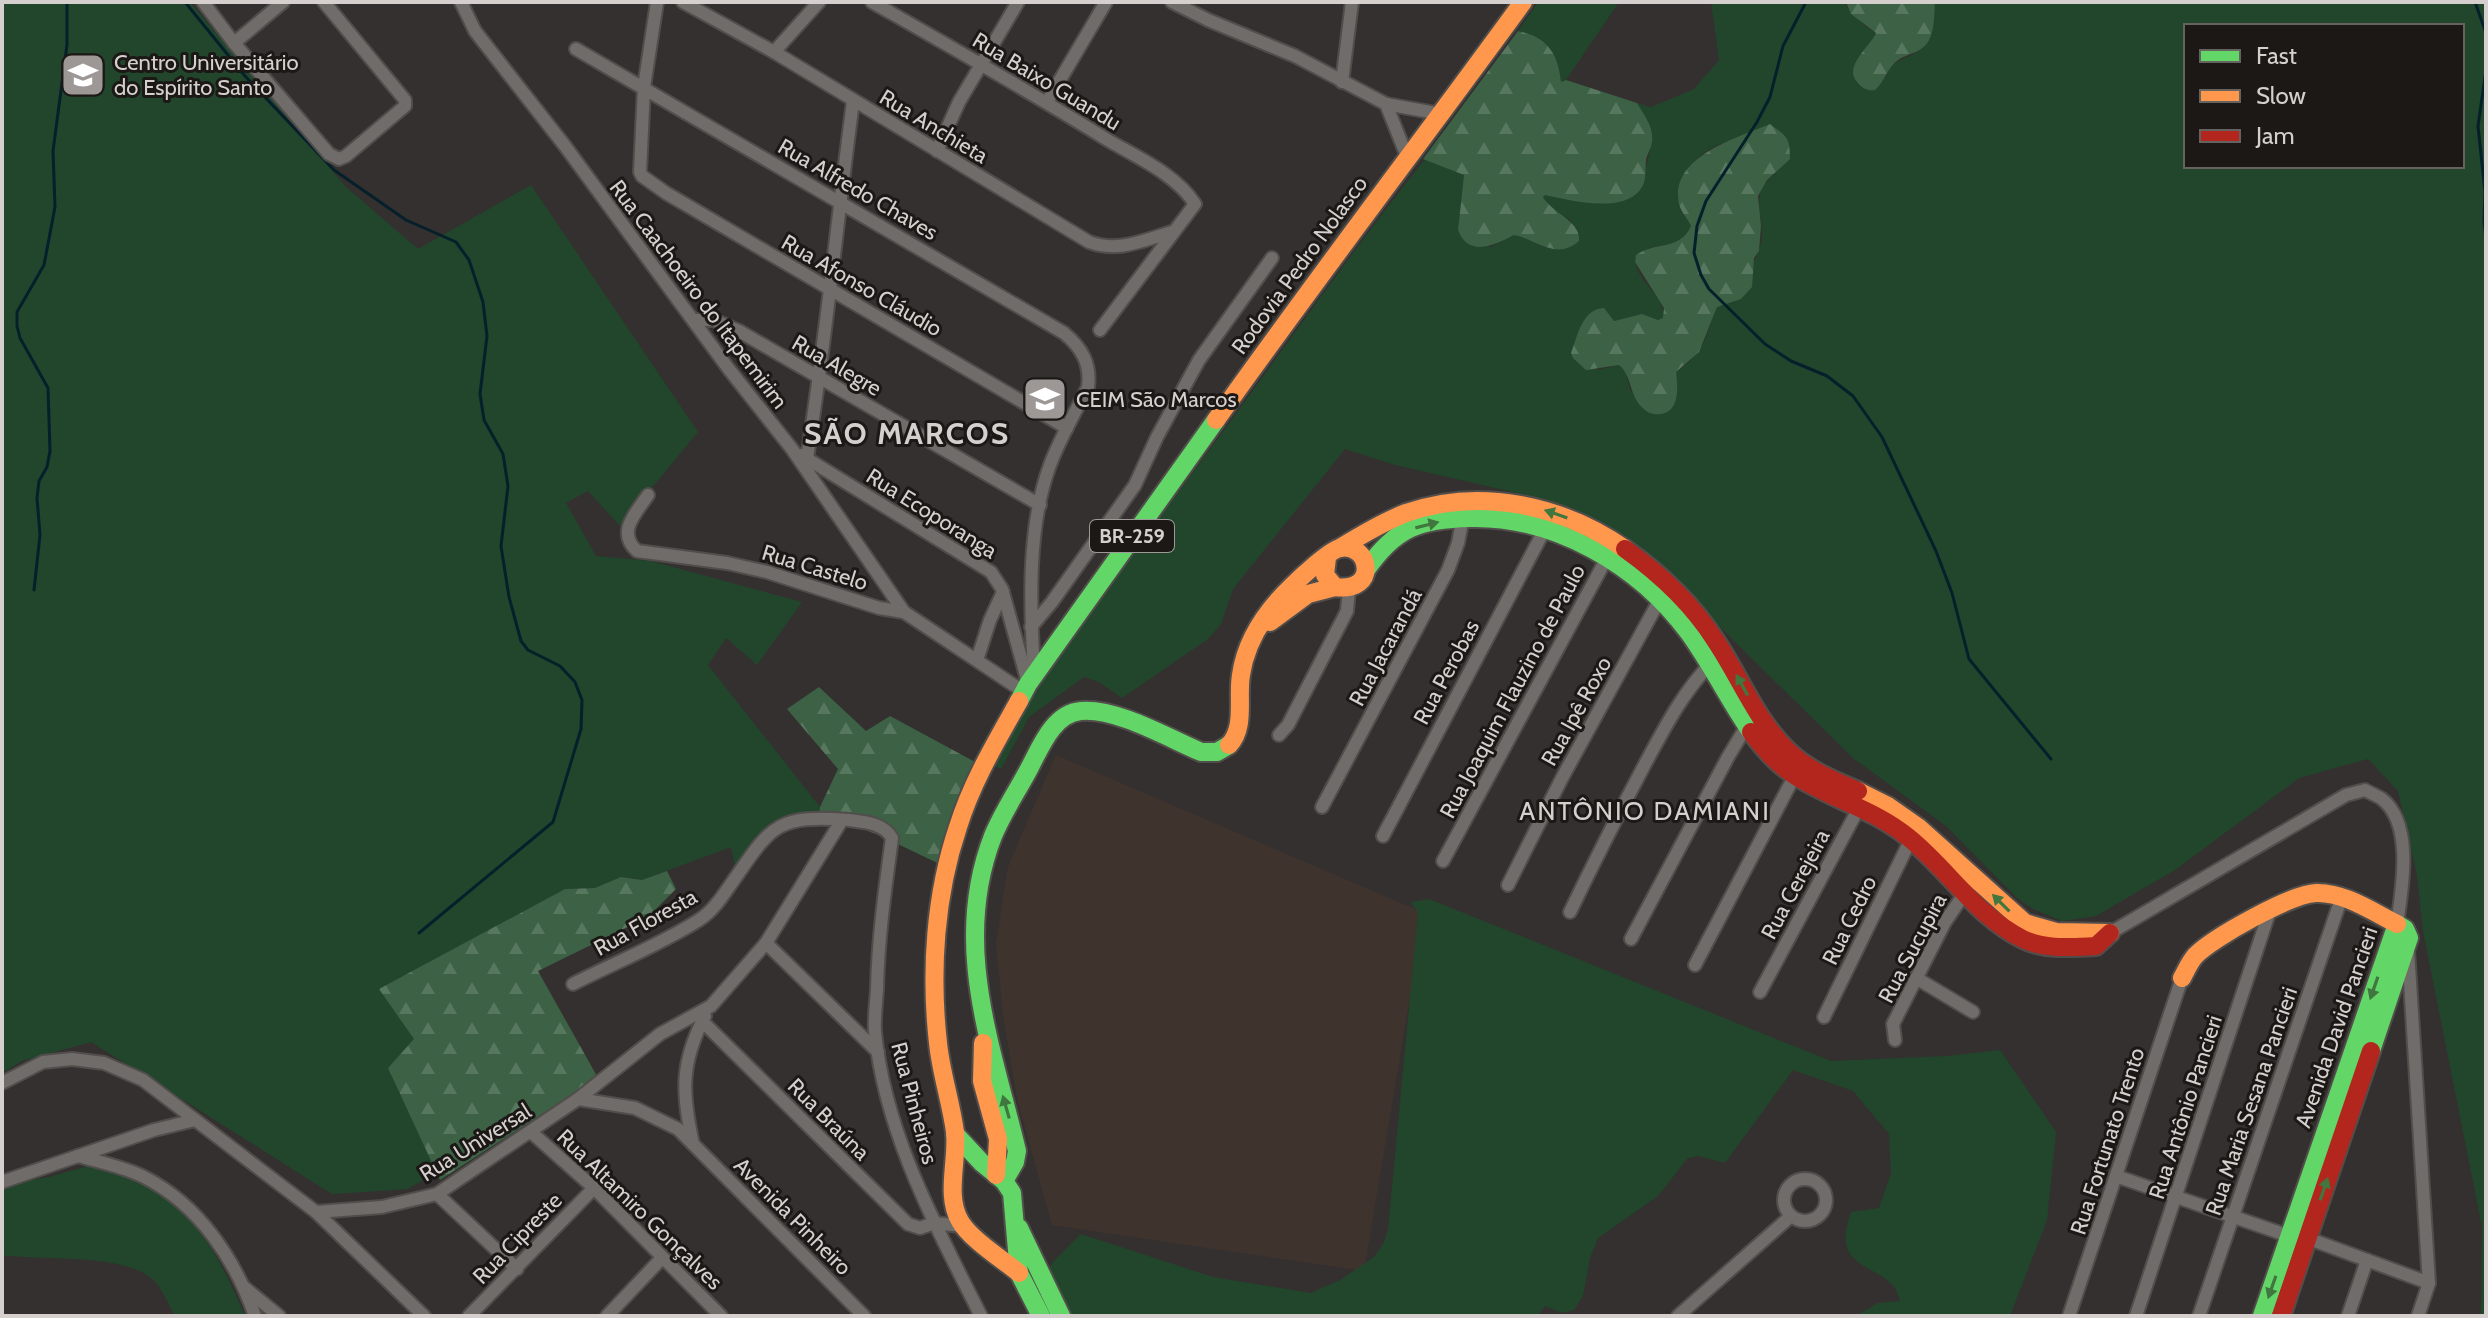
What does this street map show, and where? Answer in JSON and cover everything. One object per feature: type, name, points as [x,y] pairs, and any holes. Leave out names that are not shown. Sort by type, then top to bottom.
[{"type":"main road","name":"Rodovia Pedro Nolasco","points":[[962,1226],[956,1218],[953,1198],[955,1134],[935,1021],[934,968],[947,866],[958,826],[983,766],[1029,684],[1329,261],[1523,2]]},
{"type":"main road","points":[[1000,1178],[1015,1162],[1017,1151],[983,1028],[978,994],[977,910],[984,866],[993,837],[1049,732],[1080,711],[1113,716],[1201,752],[1222,750],[1230,745],[1237,734],[1241,675],[1251,640],[1274,604],[1333,553],[1386,522],[1414,510],[1464,509],[1510,502],[1551,511],[1589,526],[1693,639],[1709,665],[1754,722],[1800,760],[1863,801],[1910,841],[1971,885]]},
{"type":"main road","points":[[1251,640],[1305,594],[1323,587],[1342,588],[1361,583],[1366,570],[1385,544],[1397,535],[1464,509],[1546,527],[1582,542],[1635,554],[1673,588],[1723,651],[1754,722],[1777,762],[1795,775],[1898,812],[1915,824],[1971,885],[2002,926],[2026,941],[2054,947],[2096,946],[2110,933]]},
{"type":"main road","points":[[1342,588],[1325,575],[1333,553],[1347,547],[1359,552],[1366,563],[1366,570]]},
{"type":"main road","points":[[2182,978],[2195,955],[2270,910],[2306,894],[2341,899],[2397,924]]},
{"type":"main road","name":"Avenida David Pancieri","points":[[2262,1316],[2298,1237],[2408,943],[2407,931],[2397,924],[2298,1237],[2281,1316]]},
{"type":"main road","points":[[955,1134],[1012,1193],[1019,1273],[1041,1316]]},
{"type":"main road","points":[[953,1198],[963,1183],[977,1175],[1000,1178]]},
{"type":"main road","points":[[979,1239],[997,1239],[1005,1234],[1014,1219]]},
{"type":"main road","points":[[1014,1219],[1061,1316]]},
{"type":"main road","points":[[962,1226],[1019,1273]]},
{"type":"street","points":[[203,2],[329,154],[339,159],[405,106],[405,100],[324,2]]},
{"type":"street","points":[[234,43],[283,2]]},
{"type":"street","name":"Rua Caachoeiro do Itapemirim","points":[[461,2],[475,31],[792,449],[904,612]]},
{"type":"street","points":[[644,87],[657,2]]},
{"type":"street","name":"Rua Anchieta","points":[[683,2],[774,52],[1075,235],[1101,247],[1122,247],[1172,232]]},
{"type":"street","points":[[774,52],[819,2]]},
{"type":"street","name":"Rua Baixo Guandu","points":[[872,2],[1047,102],[1173,181],[1189,194],[1195,204],[1172,232]]},
{"type":"street","points":[[937,151],[954,111],[1018,2]]},
{"type":"street","points":[[1047,102],[1106,2]]},
{"type":"street","points":[[1172,2],[1229,30],[1295,56],[1386,104],[1441,114]]},
{"type":"street","points":[[1342,82],[1352,2]]},
{"type":"street","name":"Rua Alfredo Chaves","points":[[576,49],[1064,333],[1084,355],[1089,376],[1088,387],[1067,428]]},
{"type":"street","name":"Rua Afonso Cláudio","points":[[644,87],[640,172],[648,181],[1067,428]]},
{"type":"street","points":[[807,458],[820,378],[853,102]]},
{"type":"street","points":[[1386,104],[1408,159]]},
{"type":"street","points":[[1100,330],[1172,232]]},
{"type":"street","points":[[1031,627],[1135,485],[1170,411],[1199,360],[1272,258]]},
{"type":"street","name":"Rua Alegre","points":[[694,320],[714,320],[724,324],[1040,505]]},
{"type":"street","points":[[1029,684],[1031,587],[1040,505],[1051,463],[1067,428]]},
{"type":"street","name":"Rua Ecoporanga","points":[[792,449],[982,565],[998,581],[1003,592],[1029,684]]},
{"type":"street","name":"Rua Castelo","points":[[648,495],[626,531],[629,543],[637,551],[744,566],[879,608],[904,612],[977,660],[1029,684]]},
{"type":"street","name":"Rua Jacarandá","points":[[1322,807],[1448,570],[1464,509]]},
{"type":"street","name":"Rua Perobas","points":[[1383,836],[1546,527]]},
{"type":"street","name":"Rua Joaquim Flauzino de Paulo","points":[[1443,861],[1612,549]]},
{"type":"street","points":[[1279,735],[1288,725],[1347,611],[1342,588]]},
{"type":"street","points":[[977,660],[1003,592]]},
{"type":"street","name":"Rua Ipê Roxo","points":[[1508,885],[1562,778],[1659,601]]},
{"type":"street","points":[[1570,912],[1620,810],[1675,709],[1689,686],[1723,651]]},
{"type":"street","points":[[1631,939],[1754,722]]},
{"type":"street","points":[[1695,965],[1795,775]]},
{"type":"street","points":[[2110,933],[2346,795],[2365,790],[2384,800],[2402,836],[2397,924]]},
{"type":"street","name":"Rua Cerejeira","points":[[1760,992],[1863,801]]},
{"type":"street","name":"Rua Floresta","points":[[573,984],[696,921],[711,910],[762,839],[774,829],[792,821],[842,820],[878,825],[892,838]]},
{"type":"street","name":"Rua Universal","points":[[316,1212],[382,1207],[437,1194],[578,1099],[660,1034],[711,1006],[766,943],[842,820]]},
{"type":"street","name":"Rua Pinheiros","points":[[892,838],[877,961],[875,1029],[878,1052],[894,1122],[923,1202],[981,1316]]},
{"type":"street","name":"Rua Cedro","points":[[1824,1017],[1910,841]]},
{"type":"street","name":"Rua Sucupira","points":[[1895,1040],[1893,1024],[1945,922],[1971,885]]},
{"type":"street","name":"Rua Maria Sesana Pancieri","points":[[2199,1316],[2341,899]]},
{"type":"street","name":"Rua Antônio Pancieri","points":[[2136,1316],[2270,910]]},
{"type":"street","points":[[766,943],[878,1052]]},
{"type":"street","points":[[2408,943],[2429,1283],[2418,1316]]},
{"type":"street","points":[[1916,978],[1973,1012]]},
{"type":"street","name":"Rua Fortunato Trento","points":[[2069,1316],[2182,978]]},
{"type":"street","points":[[693,1144],[686,1111],[684,1073],[688,1055],[711,1006]]},
{"type":"street","name":"Rua Braúna","points":[[702,1021],[896,1214],[913,1227],[934,1223],[962,1226]]},
{"type":"street","points":[[2,1083],[43,1062],[87,1059],[122,1069],[143,1080],[316,1212],[424,1316]]},
{"type":"street","name":"Avenida Pinheiro","points":[[578,1099],[627,1106],[656,1116],[678,1129],[864,1316]]},
{"type":"street","points":[[2,1182],[195,1120]]},
{"type":"street","name":"Rua Altamiro Gonçalves","points":[[531,1132],[594,1188],[721,1316]]},
{"type":"street","points":[[78,1156],[142,1176],[188,1207],[211,1232],[245,1288],[255,1316]]},
{"type":"street","points":[[2116,1176],[2429,1283]]},
{"type":"street","name":"Rua Cipreste","points":[[469,1316],[594,1188]]},
{"type":"street","points":[[437,1194],[517,1269]]},
{"type":"street","points":[[923,1202],[940,1205],[953,1198]]},
{"type":"street","points":[[1678,1316],[1791,1216]]},
{"type":"street","points":[[607,1316],[662,1258]]},
{"type":"street","points":[[2348,1316],[2367,1260]]},
{"type":"street","points":[[245,1288],[279,1316]]},
{"type":"shaded area","points":[[1056,755],[1424,913],[1364,1271],[1052,1225],[1017,1099],[1003,1014],[996,943],[1008,867]]},
{"type":"green space","points":[[2,2],[190,2],[345,186],[418,249],[531,185],[698,432],[620,526],[588,491],[566,503],[596,556],[651,561],[802,602],[757,665],[726,638],[708,665],[820,807],[818,820],[800,820],[774,826],[758,841],[738,880],[731,847],[642,880],[622,877],[595,888],[565,889],[380,989],[415,1039],[388,1068],[437,1172],[408,1189],[332,1194],[91,1042],[22,1061],[2,1073]]},
{"type":"green space","points":[[1538,2],[1619,2],[1561,83],[1524,33],[1518,31]]},
{"type":"green space","points":[[1711,2],[1846,2],[1846,6],[1865,26],[1876,33],[1856,64],[1855,77],[1859,85],[1886,77],[1892,65],[1924,46],[1932,31],[1935,2],[2486,2],[2486,1316],[2481,1316],[2482,1227],[2423,931],[2417,875],[2398,791],[2368,759],[2299,778],[2175,870],[2096,916],[2062,921],[2033,909],[2016,897],[1946,826],[1853,758],[1660,568],[1626,539],[1588,516],[1544,499],[1395,465],[1345,449],[1233,589],[1221,624],[1208,639],[1122,698],[1099,682],[1084,677],[1029,717],[1001,769],[992,765],[1094,607],[1425,159],[1464,175],[1458,230],[1491,247],[1514,235],[1555,249],[1571,247],[1579,241],[1570,220],[1555,212],[1543,197],[1545,194],[1594,203],[1617,200],[1641,189],[1652,141],[1646,118],[1637,103],[1651,107],[1694,89],[1719,60]],"holes":[[[1734,140],[1775,174],[1766,183],[1759,201],[1762,229],[1759,250],[1734,302],[1717,306],[1704,342],[1690,361],[1676,372],[1676,393],[1668,412],[1630,390],[1625,370],[1619,365],[1597,370],[1608,314],[1614,321],[1642,314],[1664,319],[1660,302],[1639,272],[1636,255],[1676,242],[1691,226],[1679,203],[1679,192],[1694,162],[1713,148]]]},
{"type":"green space","points":[[1846,2],[1935,2],[1933,28],[1926,45],[1894,63],[1875,90],[1860,85],[1853,70],[1876,33],[1851,14]]},
{"type":"green space","points":[[1518,31],[1537,38],[1550,48],[1561,82],[1566,80],[1637,103],[1651,131],[1652,142],[1646,160],[1644,183],[1631,197],[1621,202],[1595,203],[1543,197],[1576,228],[1579,241],[1563,249],[1547,247],[1514,235],[1483,247],[1469,244],[1458,230],[1464,175],[1423,159]]},
{"type":"green space","points":[[1770,124],[1786,138],[1790,159],[1767,180],[1758,196],[1761,226],[1752,287],[1741,299],[1717,307],[1699,352],[1676,372],[1674,404],[1667,412],[1653,414],[1638,403],[1619,365],[1586,370],[1573,358],[1571,353],[1579,331],[1586,318],[1597,309],[1604,308],[1614,321],[1642,314],[1658,320],[1663,318],[1664,308],[1635,262],[1636,255],[1674,242],[1686,234],[1691,226],[1679,204],[1679,187],[1684,173],[1695,161],[1725,143]]},
{"type":"green space","points":[[819,687],[866,731],[890,716],[977,763],[938,863],[865,830],[818,820],[820,807],[838,769],[787,709]]},
{"type":"green space","points":[[667,871],[676,889],[648,917],[538,971],[598,1078],[440,1180],[388,1068],[414,1039],[379,989],[565,889],[595,888],[621,877],[642,880]]},
{"type":"green space","points":[[1429,899],[1831,1061],[1948,1056],[2000,1050],[2056,1132],[2047,1220],[2010,1316],[1856,1316],[1878,1303],[1900,1301],[1895,1288],[1886,1279],[1854,1259],[1847,1248],[1846,1233],[1851,1212],[1879,1208],[1891,1173],[1889,1134],[1853,1091],[1793,1070],[1725,1163],[1698,1156],[1688,1158],[1658,1196],[1598,1238],[1590,1258],[1583,1296],[1574,1310],[1562,1313],[1545,1306],[1537,1316],[1055,1316],[1045,1274],[1081,1234],[1213,1277],[1311,1293],[1340,1280],[1374,1257],[1388,1230],[1418,912],[1410,902]]},
{"type":"green space","points":[[88,1166],[135,1181],[156,1192],[190,1220],[215,1255],[245,1316],[175,1316],[151,1278],[120,1265],[80,1259],[2,1255],[2,1185]]},
{"type":"waterway","points":[[34,590],[40,535],[37,498],[39,481],[47,467],[50,451],[48,388],[20,338],[17,312],[44,265],[55,207],[53,151],[67,45],[67,2]]},
{"type":"waterway","points":[[185,2],[245,76],[334,170],[406,220],[456,242],[469,260],[483,302],[487,336],[480,394],[484,420],[503,454],[508,486],[501,546],[509,597],[521,641],[528,650],[560,666],[575,682],[582,700],[581,729],[553,822],[419,933]]},
{"type":"waterway","points":[[1806,2],[1783,46],[1770,97],[1706,201],[1697,226],[1694,253],[1701,275],[1709,289],[1765,344],[1791,361],[1827,376],[1853,396],[1882,437],[1936,551],[1952,593],[1969,659],[2051,759]]},
{"type":"waterway","points":[[2475,2],[2486,33]]},
{"type":"waterway","points":[[2486,70],[2478,126],[2486,239]]},
{"type":"traffic: fast","points":[[1019,701],[1216,420]]},
{"type":"traffic: fast","points":[[1366,570],[1398,535],[1436,521],[1470,518],[1502,520],[1563,536],[1593,549],[1620,566],[1669,608],[1697,645],[1751,732]]},
{"type":"traffic: fast","points":[[1004,1181],[1015,1162],[1017,1151],[987,1034],[976,955],[976,916],[981,876],[1001,818],[1050,732],[1072,713],[1095,711],[1110,714],[1201,752],[1217,752],[1229,745]]},
{"type":"traffic: fast","points":[[2262,1316],[2397,924],[2405,929],[2409,938],[2371,1051]]},
{"type":"traffic: fast","points":[[955,1134],[1004,1181],[1012,1193],[1019,1273],[1041,1316]]},
{"type":"traffic: fast","points":[[1019,1228],[1061,1316]]},
{"type":"traffic: slow","points":[[1216,420],[1523,2]]},
{"type":"traffic: slow","points":[[1340,548],[1406,513],[1434,505],[1491,501],[1548,511],[1575,521],[1625,549]]},
{"type":"traffic: slow","points":[[1229,745],[1239,721],[1244,662],[1259,626],[1274,605],[1309,571],[1340,548],[1358,552],[1366,568],[1364,576],[1359,583],[1349,587],[1335,587],[1325,575],[1327,558]]},
{"type":"traffic: slow","points":[[1270,622],[1308,594],[1335,587]]},
{"type":"traffic: slow","points":[[1019,701],[977,778],[950,853],[939,906],[935,961],[939,1054],[955,1132],[953,1200],[964,1228],[1019,1273]]},
{"type":"traffic: slow","points":[[1858,791],[1888,806],[1918,827],[2025,923],[2056,932],[2110,933]]},
{"type":"traffic: slow","points":[[2182,978],[2189,964],[2204,948],[2252,918],[2304,895],[2337,896],[2397,924]]},
{"type":"traffic: slow","points":[[983,1043],[982,1081],[998,1139],[996,1175]]},
{"type":"traffic: jam","points":[[1625,549],[1663,579],[1696,614],[1777,740],[1813,770],[1858,791]]},
{"type":"traffic: jam","points":[[1751,732],[1790,772],[1880,818],[1908,837],[2006,930],[2031,942],[2068,947],[2096,946],[2110,933]]},
{"type":"traffic: jam","points":[[2281,1316],[2371,1051]]},
{"type":"place","name":"Centro Universitário do Espírito Santo","points":[[83,75]]},
{"type":"place","name":"CEIM São Marcos","points":[[1045,399]]},
{"type":"district","name":"SÃO MARCOS","points":[[907,434]]},
{"type":"district","name":"ANTÔNIO DAMIANI","points":[[1645,811]]}]
